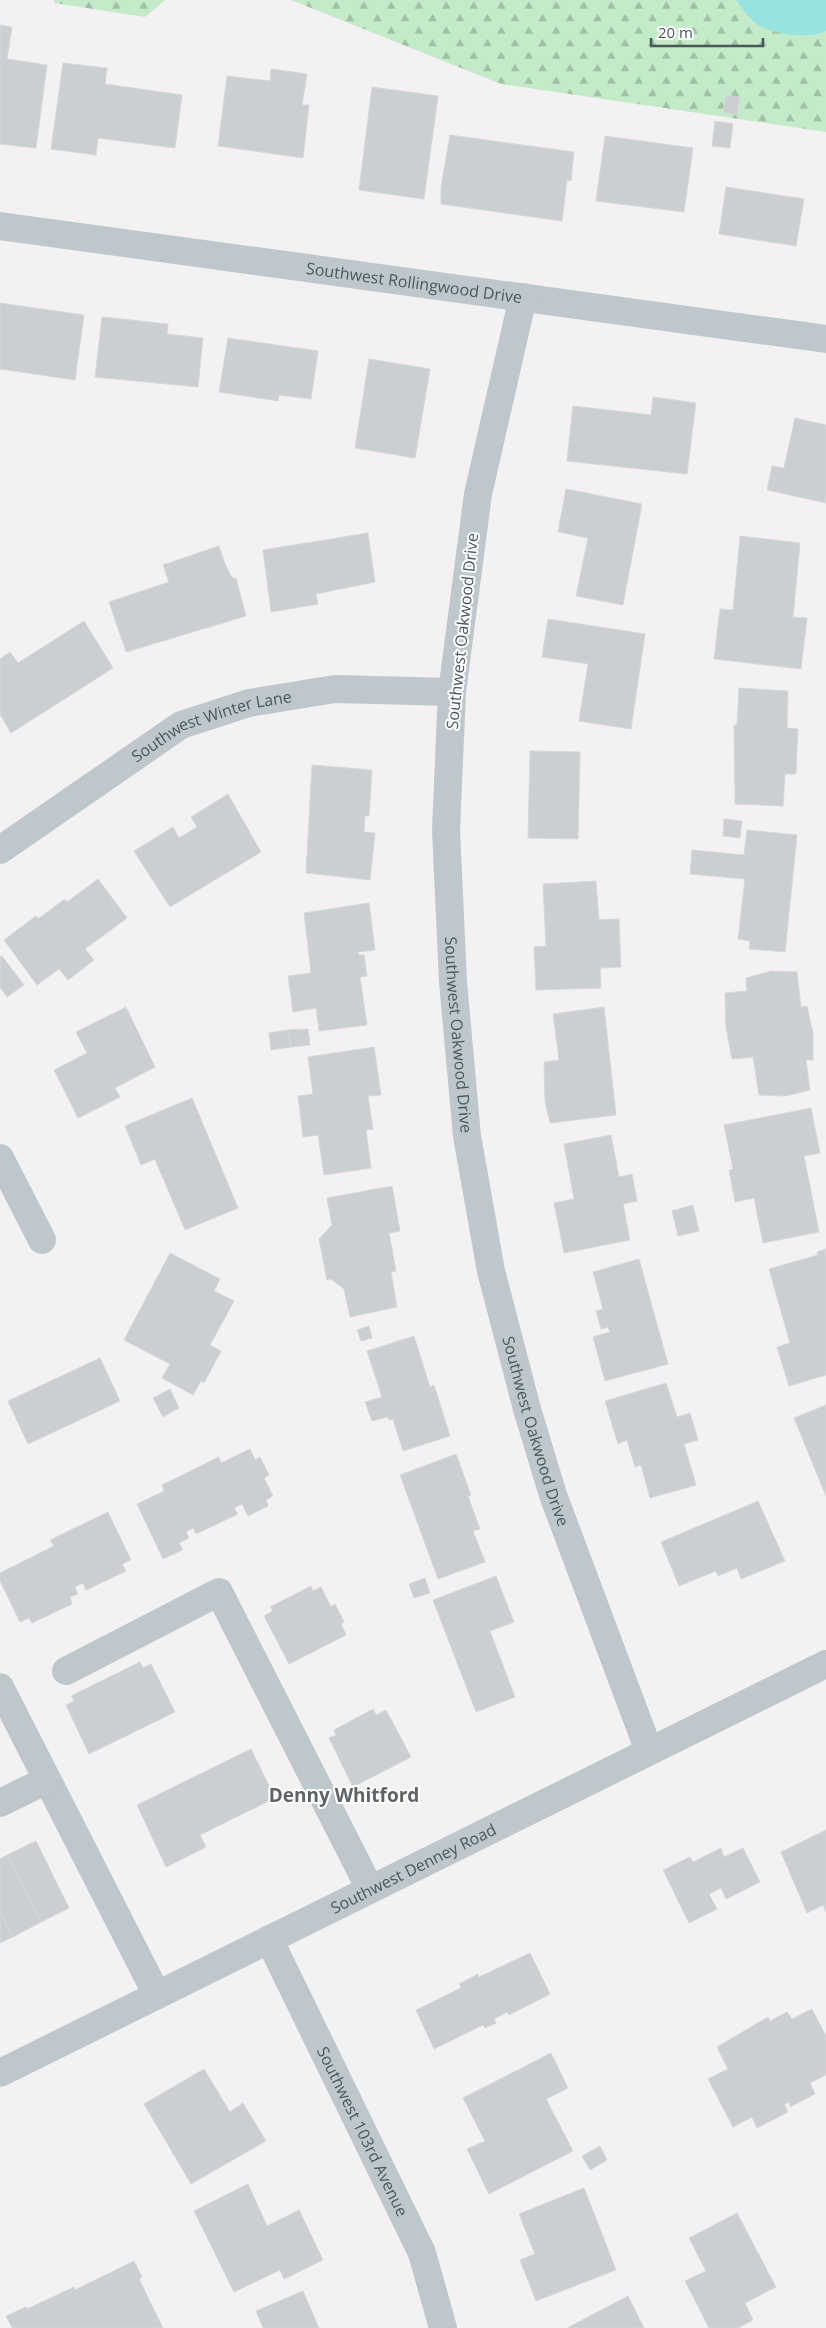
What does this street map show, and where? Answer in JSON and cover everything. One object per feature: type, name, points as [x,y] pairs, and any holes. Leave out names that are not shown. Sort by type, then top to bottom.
[{"type":"street","name":"Southwest Rollingwood Drive","points":[[0,226],[826,340]]},
{"type":"street","name":"Southwest Oakwood Drive","points":[[523,297],[478,494],[452,692],[446,830],[453,982],[467,1136],[491,1271],[527,1409],[554,1495],[650,1751]]},
{"type":"street","name":"Southwest Winter Lane","points":[[0,850],[181,725],[249,703],[335,689],[452,692]]},
{"type":"street","points":[[0,1158],[42,1240]]},
{"type":"street","points":[[66,1671],[219,1592],[370,1889]]},
{"type":"street","name":"Southwest Denney Road","points":[[0,2073],[826,1664]]},
{"type":"street","points":[[0,1687],[9,1726],[47,1780],[157,1995]]},
{"type":"street","points":[[0,1803],[47,1780]]},
{"type":"street","name":"Southwest 103rd Avenue","points":[[269,1939],[422,2252],[442,2328]]},
{"type":"green space","points":[[54,0],[165,0],[145,17],[54,3]]},
{"type":"green space","points":[[291,0],[826,0],[826,132],[501,84]]},
{"type":"water","points":[[736,0],[826,0],[826,31],[804,35],[786,34],[771,30],[760,26],[752,20]]},
{"type":"building","points":[[0,25],[12,27],[7,59],[47,65],[36,148],[0,144]]},
{"type":"building","points":[[63,63],[107,68],[105,84],[182,95],[175,148],[98,138],[96,155],[51,149]]},
{"type":"building","points":[[271,69],[307,74],[302,105],[309,105],[303,158],[218,146],[227,76],[270,81]]},
{"type":"building","points":[[372,87],[438,96],[424,199],[359,190]]},
{"type":"building","points":[[726,95],[740,97],[737,115],[723,112]]},
{"type":"building","points":[[715,121],[733,124],[730,148],[712,146]]},
{"type":"building","points":[[450,135],[574,152],[571,181],[567,180],[562,221],[441,204],[441,187]]},
{"type":"building","points":[[605,136],[693,148],[684,212],[596,201]]},
{"type":"building","points":[[726,187],[804,199],[796,246],[719,234]]},
{"type":"building","points":[[0,303],[84,315],[75,380],[0,369]]},
{"type":"building","points":[[102,317],[168,324],[167,334],[203,338],[198,387],[95,377]]},
{"type":"building","points":[[228,338],[318,351],[311,399],[279,395],[278,401],[219,392]]},
{"type":"building","points":[[369,359],[430,369],[415,458],[355,448]]},
{"type":"building","points":[[653,397],[696,403],[687,474],[567,461],[573,406],[651,415]]},
{"type":"building","points":[[795,418],[826,425],[826,503],[767,490],[772,466],[784,468]]},
{"type":"building","points":[[566,489],[642,504],[623,605],[576,596],[588,538],[558,532]]},
{"type":"building","points":[[368,533],[375,582],[316,594],[318,604],[271,612],[263,550]]},
{"type":"building","points":[[740,536],[800,543],[793,617],[807,618],[801,669],[714,659],[720,609],[733,610]]},
{"type":"building","points":[[219,546],[232,578],[236,578],[246,616],[126,652],[109,602],[169,582],[163,565]]},
{"type":"building","points":[[548,619],[645,634],[631,729],[579,721],[588,664],[542,657]]},
{"type":"building","points":[[84,621],[113,668],[11,733],[0,714],[0,659],[10,652],[18,663]]},
{"type":"building","points":[[739,688],[788,691],[787,728],[798,729],[796,774],[785,774],[783,806],[735,804],[734,725],[737,725]]},
{"type":"building","points":[[530,751],[580,752],[578,839],[528,838]]},
{"type":"building","points":[[312,765],[372,770],[369,816],[365,816],[364,832],[375,833],[370,880],[306,873]]},
{"type":"building","points":[[228,794],[261,852],[170,907],[134,851],[173,827],[179,838],[197,827],[191,817]]},
{"type":"building","points":[[724,819],[742,821],[740,838],[723,836]]},
{"type":"building","points":[[747,830],[797,835],[785,952],[749,949],[750,941],[738,939],[745,879],[690,874],[692,850],[744,855]]},
{"type":"building","points":[[98,879],[127,918],[85,949],[94,960],[68,980],[59,969],[37,985],[4,940],[36,916],[38,919],[65,899],[67,902]]},
{"type":"building","points":[[596,881],[599,920],[619,919],[621,967],[600,968],[601,988],[536,990],[534,947],[546,946],[543,884]]},
{"type":"building","points":[[369,903],[375,950],[358,952],[358,955],[364,955],[367,976],[360,977],[367,1025],[319,1031],[316,1008],[293,1012],[288,976],[311,973],[304,913]]},
{"type":"building","points":[[2,956],[24,985],[7,997],[0,987],[0,957]]},
{"type":"building","points":[[771,971],[797,972],[801,1007],[807,1006],[813,1033],[813,1060],[806,1060],[810,1090],[785,1096],[759,1095],[753,1057],[732,1059],[726,1028],[725,993],[747,991],[746,978]]},
{"type":"building","points":[[126,1007],[155,1067],[115,1088],[120,1097],[78,1118],[54,1070],[87,1053],[76,1032]]},
{"type":"building","points":[[604,1007],[616,1115],[550,1123],[545,1101],[544,1062],[559,1060],[553,1014]]},
{"type":"building","points":[[308,1029],[310,1045],[291,1047],[288,1030]]},
{"type":"building","points":[[288,1030],[291,1047],[271,1050],[269,1033]]},
{"type":"building","points":[[374,1047],[381,1095],[368,1096],[373,1129],[366,1130],[371,1168],[324,1175],[318,1135],[303,1137],[298,1096],[313,1094],[308,1057]]},
{"type":"building","points":[[192,1098],[238,1208],[185,1230],[155,1159],[141,1165],[125,1126]]},
{"type":"building","points":[[811,1108],[820,1153],[804,1156],[819,1232],[763,1243],[754,1198],[735,1202],[729,1170],[733,1169],[724,1125]]},
{"type":"building","points":[[611,1135],[619,1177],[632,1174],[637,1201],[623,1204],[630,1240],[564,1253],[554,1203],[574,1199],[564,1144]]},
{"type":"building","points":[[392,1186],[400,1231],[389,1233],[396,1271],[391,1272],[397,1307],[350,1317],[344,1289],[331,1279],[327,1280],[319,1239],[332,1225],[327,1198]]},
{"type":"building","points":[[693,1205],[699,1231],[678,1236],[672,1211]]},
{"type":"building","points":[[826,1249],[826,1375],[789,1386],[777,1347],[790,1343],[769,1269],[818,1255],[817,1252]]},
{"type":"building","points":[[170,1253],[220,1279],[214,1291],[234,1301],[210,1345],[221,1351],[204,1383],[201,1381],[193,1395],[162,1378],[170,1364],[124,1340]]},
{"type":"building","points":[[639,1259],[668,1364],[605,1381],[593,1337],[610,1332],[608,1327],[601,1329],[596,1311],[603,1309],[593,1272]]},
{"type":"building","points":[[369,1326],[372,1338],[361,1341],[357,1330]]},
{"type":"building","points":[[414,1336],[430,1387],[434,1385],[450,1436],[403,1451],[393,1419],[389,1420],[388,1417],[372,1421],[365,1402],[382,1397],[367,1351]]},
{"type":"building","points":[[100,1358],[120,1401],[28,1444],[8,1401]]},
{"type":"building","points":[[666,1383],[677,1417],[690,1413],[698,1440],[684,1444],[696,1485],[650,1498],[641,1465],[635,1467],[627,1440],[618,1444],[605,1401]]},
{"type":"building","points":[[170,1389],[179,1408],[163,1417],[153,1398]]},
{"type":"building","points":[[826,1405],[826,1496],[794,1418]]},
{"type":"building","points":[[250,1449],[255,1460],[260,1457],[269,1475],[264,1478],[273,1496],[266,1500],[268,1506],[248,1516],[242,1504],[234,1508],[238,1514],[196,1534],[193,1528],[186,1532],[189,1538],[179,1543],[183,1550],[163,1559],[137,1504],[164,1491],[162,1485],[219,1457],[221,1463]]},
{"type":"building","points":[[456,1454],[471,1495],[468,1496],[480,1529],[473,1531],[485,1562],[438,1579],[400,1475]]},
{"type":"building","points":[[758,1501],[785,1561],[741,1579],[737,1568],[718,1576],[716,1571],[679,1586],[661,1542]]},
{"type":"building","points":[[108,1512],[131,1560],[122,1564],[126,1571],[86,1590],[83,1583],[75,1587],[78,1594],[70,1597],[72,1604],[32,1623],[29,1618],[20,1622],[0,1581],[0,1573],[54,1546],[50,1540]]},
{"type":"building","points":[[496,1576],[514,1622],[490,1631],[515,1697],[476,1712],[433,1600]]},
{"type":"building","points":[[425,1578],[430,1593],[414,1598],[409,1584]]},
{"type":"building","points":[[311,1586],[313,1591],[321,1587],[331,1607],[335,1604],[344,1622],[341,1624],[346,1635],[289,1664],[264,1616],[273,1611],[270,1607]]},
{"type":"building","points":[[140,1662],[143,1668],[151,1664],[175,1712],[89,1754],[66,1705],[74,1701],[71,1696]]},
{"type":"building","points":[[373,1709],[376,1715],[386,1710],[411,1757],[353,1787],[329,1738],[336,1735],[334,1730]]},
{"type":"building","points":[[251,1749],[275,1798],[200,1835],[206,1847],[166,1867],[137,1805]]},
{"type":"building","points":[[826,1830],[826,1912],[823,1905],[807,1913],[781,1852]]},
{"type":"building","points":[[36,1841],[69,1908],[41,1922],[7,1855]]},
{"type":"building","points":[[721,1848],[724,1857],[743,1848],[760,1882],[726,1899],[721,1888],[709,1894],[717,1909],[689,1923],[663,1870],[690,1857],[693,1862]]},
{"type":"building","points":[[7,1855],[41,1922],[13,1937],[0,1912],[0,1859]]},
{"type":"building","points":[[0,1912],[13,1937],[0,1943]]},
{"type":"building","points":[[530,1953],[550,1994],[509,2015],[507,2012],[494,2019],[496,2023],[485,2028],[483,2025],[434,2049],[416,2010],[461,1988],[459,1984],[478,1974],[479,1977]]},
{"type":"building","points":[[812,2009],[826,2036],[826,2075],[810,2083],[815,2094],[790,2107],[789,2102],[784,2104],[788,2112],[757,2128],[752,2117],[733,2127],[708,2079],[728,2069],[717,2047],[768,2017],[770,2021],[787,2012],[792,2019]]},
{"type":"building","points":[[551,2053],[568,2088],[546,2099],[573,2151],[489,2194],[467,2149],[485,2141],[463,2098]]},
{"type":"building","points":[[204,2069],[230,2112],[243,2103],[266,2141],[191,2184],[144,2104]]},
{"type":"building","points":[[600,2146],[607,2160],[590,2170],[582,2156]]},
{"type":"building","points":[[248,2184],[267,2226],[299,2210],[323,2260],[284,2279],[280,2270],[234,2292],[194,2211]]},
{"type":"building","points":[[584,2188],[616,2270],[536,2301],[520,2260],[535,2254],[519,2214]]},
{"type":"building","points":[[737,2213],[776,2287],[745,2303],[753,2320],[738,2328],[709,2328],[685,2281],[706,2271],[689,2238]]},
{"type":"building","points":[[134,2261],[142,2277],[139,2279],[163,2328],[12,2328],[6,2316],[26,2307],[27,2309],[74,2287],[75,2290]]},
{"type":"building","points":[[303,2291],[319,2328],[263,2328],[256,2311]]},
{"type":"building","points":[[628,2296],[644,2328],[567,2328]]},
{"type":"district","name":"Denny Whitford","points":[[344,1795]]}]
